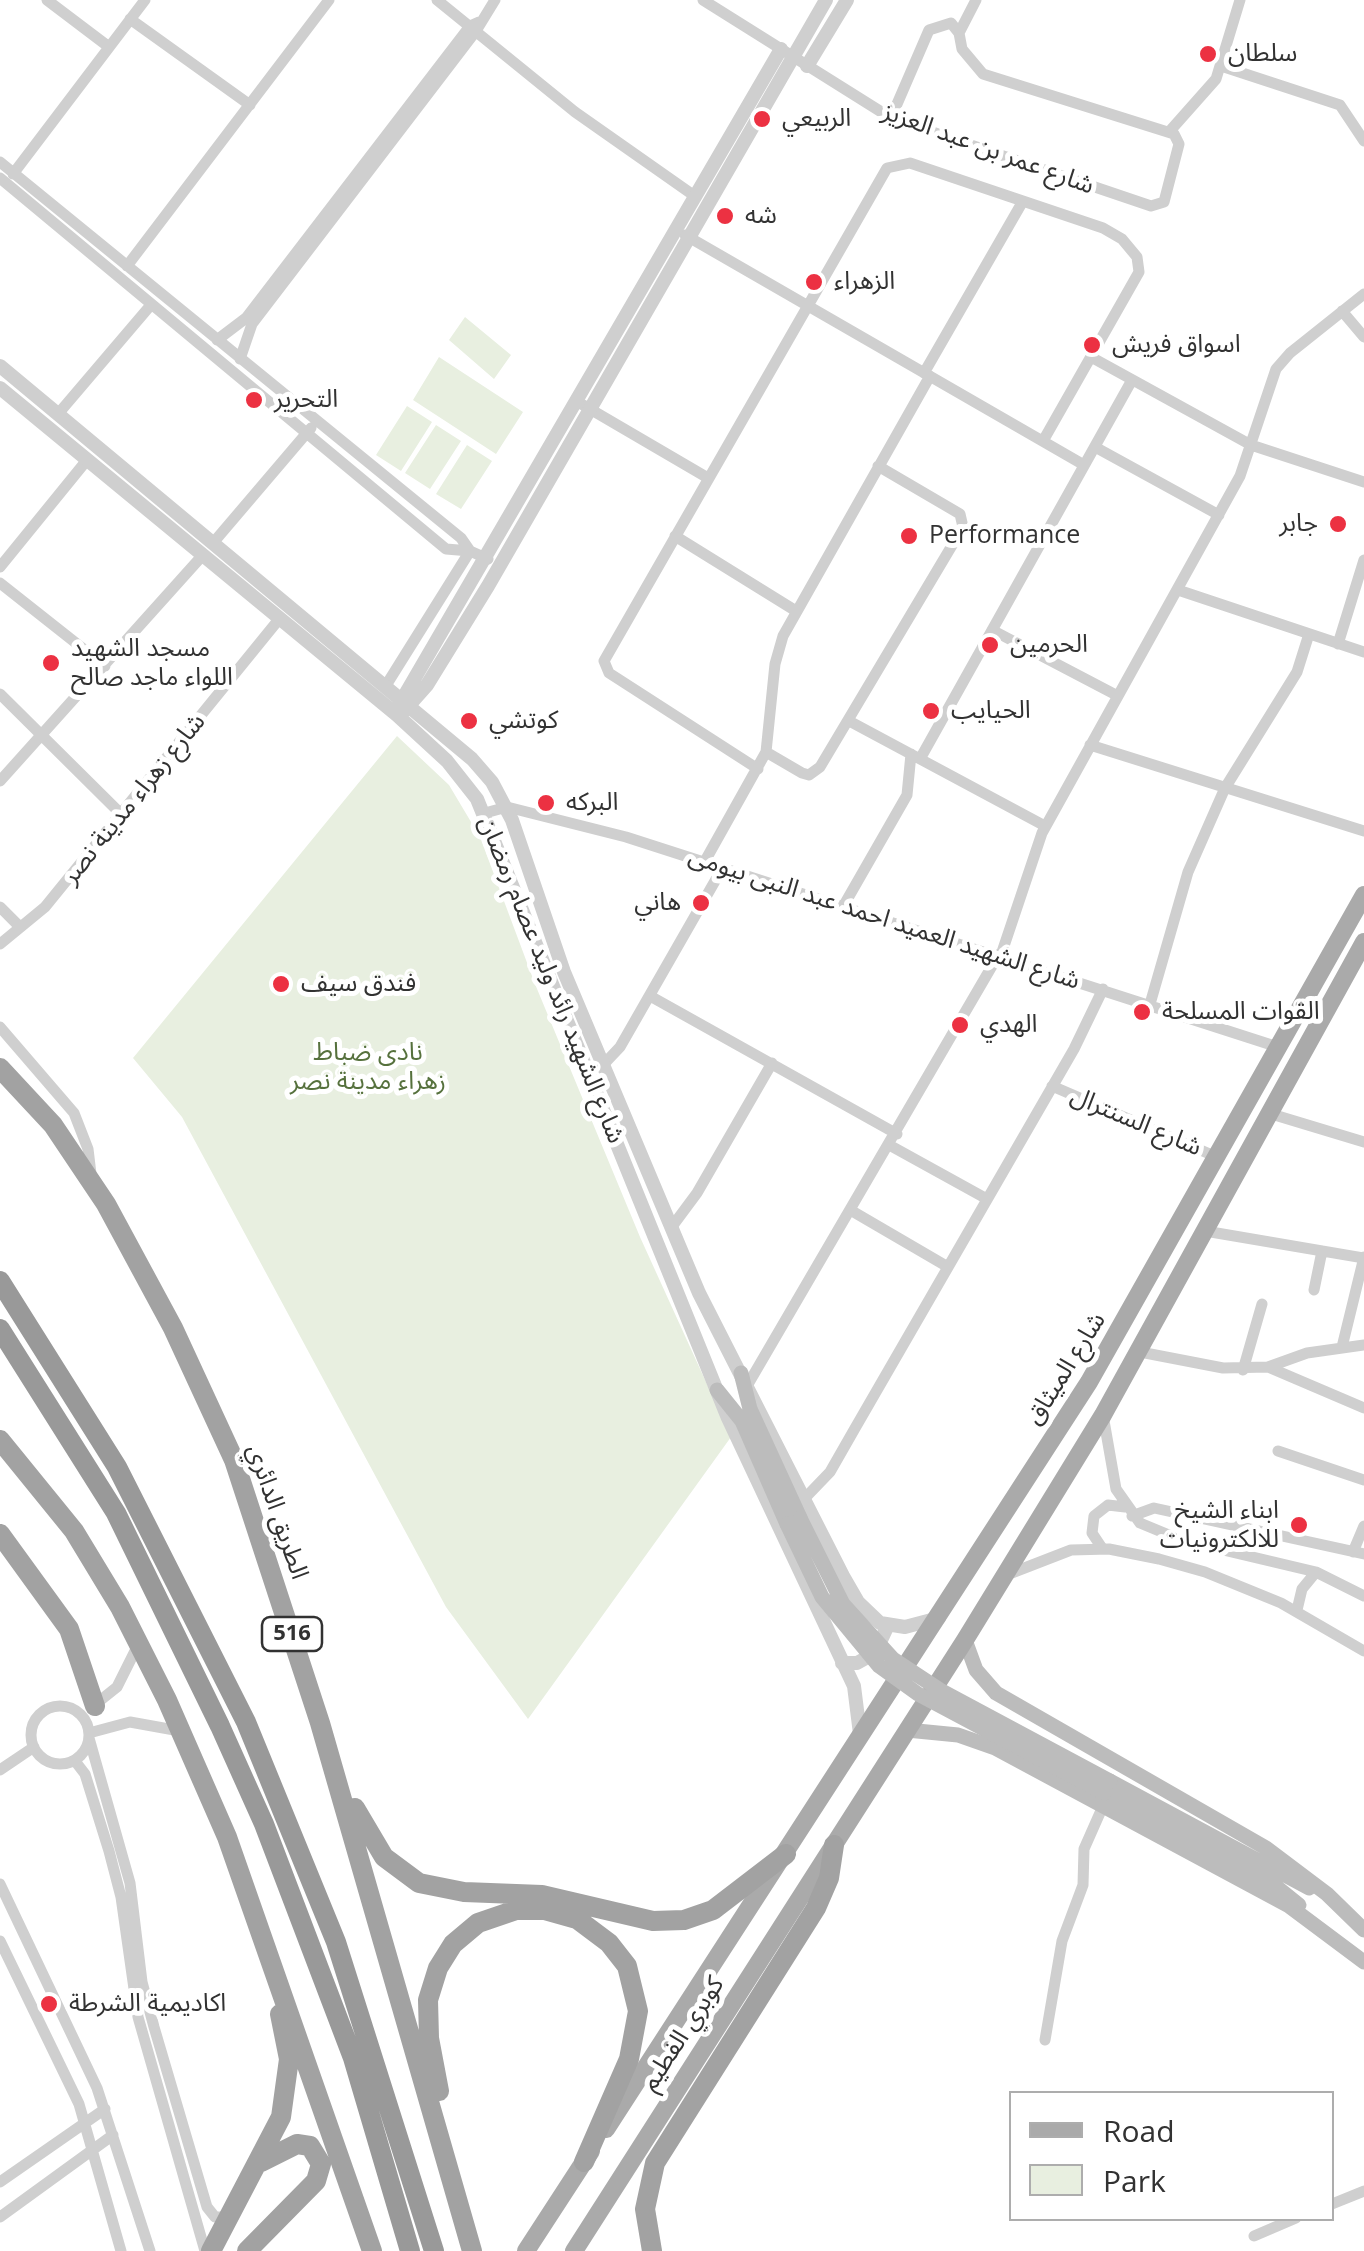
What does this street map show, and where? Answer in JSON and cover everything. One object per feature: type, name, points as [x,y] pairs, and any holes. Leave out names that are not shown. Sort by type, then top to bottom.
[{"type":"highway","name":"الطريق الدائري","points":[[0,1068],[53,1124],[91,1178],[173,1328],[234,1460],[320,1723],[472,2251]]},
{"type":"highway","points":[[0,1281],[126,1482],[246,1722],[336,1942],[434,2251]]},
{"type":"highway","points":[[0,1329],[116,1513],[264,1824],[353,2058],[410,2251]]},
{"type":"highway","points":[[0,1440],[74,1531],[139,1643],[180,1730],[227,1837],[277,1972],[372,2251]]},
{"type":"highway","points":[[0,1534],[69,1629],[87,1709]]},
{"type":"highway","name":"516","points":[[320,1723],[374,1846],[406,1875],[432,1888],[542,1896],[638,1919],[684,1920],[728,1902],[786,1854]]},
{"type":"highway","points":[[652,2251],[644,2209],[655,2164],[816,1908],[828,1878],[834,1845]]},
{"type":"highway","name":"516","points":[[453,2186],[429,2038],[431,1986],[446,1955],[464,1933],[516,1910],[562,1913],[594,1930],[627,1966],[638,1995],[637,2028],[630,2059],[584,2162]]},
{"type":"highway","points":[[208,2251],[275,2134],[289,2080],[277,1972]]},
{"type":"highway","points":[[247,2251],[316,2181],[322,2164],[310,2146],[297,2144],[255,2167]]},
{"type":"main road","name":"شارع الميثاق","points":[[786,1854],[1119,1334],[1364,896]]},
{"type":"main road","points":[[834,1845],[1005,1576],[1140,1352],[1364,942]]},
{"type":"main road","points":[[744,1380],[750,1409],[794,1521]]},
{"type":"main road","points":[[717,1390],[742,1421],[843,1604],[893,1659],[1106,1793],[1263,1876],[1364,1962]]},
{"type":"main road","points":[[965,1640],[976,1670],[996,1693],[1266,1848],[1327,1894],[1364,1930]]},
{"type":"main road","points":[[970,1738],[971,1710],[984,1696],[996,1693]]},
{"type":"main road","points":[[906,1730],[970,1738],[1106,1793],[1327,1894]]},
{"type":"main road","name":"كوبري الفطيم","points":[[574,2251],[834,1845]]},
{"type":"main road","name":"كوبري الفطيم","points":[[526,2251],[786,1854]]},
{"type":"street","points":[[48,0],[109,48]]},
{"type":"street","points":[[13,174],[145,0]]},
{"type":"street","points":[[127,266],[329,0]]},
{"type":"street","points":[[437,0],[475,26],[575,112],[696,197]]},
{"type":"street","points":[[217,340],[246,318],[495,0]]},
{"type":"street","name":"شارع عمر بن عبد العزيز","points":[[703,0],[891,118],[1151,206],[1158,206],[1168,195],[1179,144],[1169,132]]},
{"type":"street","points":[[683,234],[696,197],[787,53],[826,0]]},
{"type":"street","points":[[808,66],[847,0]]},
{"type":"street","points":[[959,33],[976,0]]},
{"type":"street","points":[[891,118],[929,30],[950,22],[959,33],[962,49],[983,74],[1169,132],[1209,91],[1221,66],[1240,0]]},
{"type":"street","points":[[130,20],[250,105]]},
{"type":"street","points":[[240,359],[252,324],[475,26]]},
{"type":"street","points":[[402,708],[482,583],[787,53]]},
{"type":"street","points":[[1221,66],[1340,105],[1364,141]]},
{"type":"street","points":[[0,162],[461,538],[470,551]]},
{"type":"street","points":[[758,769],[605,668],[607,655],[881,177],[898,163],[910,163],[1113,233],[1140,261],[1139,272],[1043,441]]},
{"type":"street","points":[[0,178],[446,549],[470,551],[488,559]]},
{"type":"street","points":[[705,861],[766,752],[778,650],[796,612],[1023,201]]},
{"type":"street","points":[[683,234],[1084,465]]},
{"type":"street","points":[[744,1380],[852,1211],[1000,954],[1045,826],[1219,515],[1251,445],[1276,369],[1364,294]]},
{"type":"street","points":[[58,414],[150,306]]},
{"type":"street","points":[[1342,312],[1364,337]]},
{"type":"street","points":[[1091,357],[1251,445],[1364,482]]},
{"type":"street","name":"شارع الشهيد رائد وليد عصام رمضان","points":[[0,366],[385,687],[458,773],[484,813],[544,972],[717,1390],[842,1663],[859,1706],[859,1743]]},
{"type":"street","points":[[844,905],[907,794],[916,756],[992,630],[1132,380]]},
{"type":"street","name":"شارع الشهيد رائد وليد عصام رمضان","points":[[0,388],[280,618],[483,770],[507,807],[542,914],[671,1228],[858,1602],[876,1620],[888,1625]]},
{"type":"street","points":[[584,406],[708,478]]},
{"type":"street","points":[[482,583],[488,559],[584,406]]},
{"type":"street","points":[[213,543],[316,423]]},
{"type":"street","points":[[1095,447],[1219,515]]},
{"type":"street","points":[[0,567],[87,460]]},
{"type":"street","points":[[766,752],[802,773],[815,773],[851,722],[964,522],[960,514],[878,466]]},
{"type":"street","points":[[674,536],[796,612]]},
{"type":"street","points":[[385,687],[470,551]]},
{"type":"street","points":[[0,780],[42,738],[202,556]]},
{"type":"street","points":[[1338,644],[1364,560]]},
{"type":"street","points":[[0,583],[105,666]]},
{"type":"street","points":[[1178,590],[1364,652]]},
{"type":"street","name":"شارع زهراء مدينة نصر","points":[[4,942],[45,907],[280,618]]},
{"type":"street","points":[[992,630],[1118,696]]},
{"type":"street","points":[[1150,1004],[1184,881],[1226,788],[1297,672],[1310,634]]},
{"type":"street","points":[[0,694],[122,815]]},
{"type":"street","points":[[851,722],[1045,826]]},
{"type":"street","points":[[1090,746],[1364,832]]},
{"type":"street","name":"شارع الشهيد العميد احمد عبد النبى بيومى","points":[[484,813],[507,807],[705,861],[1280,1048]]},
{"type":"street","points":[[603,1066],[620,1047],[723,867]]},
{"type":"street","points":[[0,908],[20,927]]},
{"type":"street","points":[[0,957],[4,942]]},
{"type":"street","points":[[805,1498],[830,1472],[1104,989]]},
{"type":"street","points":[[650,996],[772,1063],[988,1199]]},
{"type":"street","points":[[0,1027],[74,1113],[88,1149],[91,1178]]},
{"type":"street","points":[[671,1228],[697,1192],[772,1063]]},
{"type":"street","name":"شارع السنترال","points":[[1052,1086],[1220,1158]]},
{"type":"street","points":[[1268,1113],[1364,1142]]},
{"type":"street","points":[[637,1194],[654,1186]]},
{"type":"street","points":[[852,1211],[948,1267]]},
{"type":"street","points":[[1205,1231],[1364,1258],[1342,1347]]},
{"type":"street","points":[[1314,1290],[1322,1251]]},
{"type":"street","points":[[1242,1370],[1262,1304]]},
{"type":"street","points":[[1140,1352],[1242,1370],[1342,1347],[1364,1346]]},
{"type":"street","points":[[1268,1367],[1364,1408]]},
{"type":"street","points":[[1103,1415],[1110,1469],[1128,1511]]},
{"type":"street","points":[[1278,1450],[1364,1480]]},
{"type":"street","points":[[1102,1548],[1092,1533],[1094,1516],[1108,1505],[1128,1511],[1149,1528],[1181,1540],[1316,1572],[1364,1596]]},
{"type":"street","points":[[1128,1511],[1154,1508],[1358,1553],[1364,1526]]},
{"type":"street","points":[[1005,1576],[1056,1553],[1102,1548],[1205,1572],[1297,1610],[1364,1651]]},
{"type":"street","points":[[1297,1610],[1302,1590],[1316,1572]]},
{"type":"street","points":[[842,1663],[863,1661],[876,1653],[888,1625],[913,1626],[940,1618]]},
{"type":"street","points":[[75,1761],[47,1762],[34,1747],[30,1736],[42,1712],[67,1706],[87,1709],[122,1679],[139,1643]]},
{"type":"street","points":[[87,1709],[89,1735],[130,1883],[146,1998],[208,2251]]},
{"type":"street","points":[[75,1761],[89,1735],[130,1722],[180,1730]]},
{"type":"street","points":[[0,1770],[34,1747]]},
{"type":"street","points":[[75,1761],[85,1774],[114,1868],[138,2017],[190,2174],[208,2212],[225,2217]]},
{"type":"street","points":[[1045,2040],[1062,1941],[1083,1886],[1082,1856],[1106,1793]]},
{"type":"street","points":[[0,1884],[52,1987],[104,2109],[150,2251]]},
{"type":"street","points":[[0,1941],[60,2056],[85,2122],[121,2251]]},
{"type":"street","points":[[0,2182],[104,2109]]},
{"type":"street","points":[[0,2216],[113,2135]]},
{"type":"street","points":[[1334,2203],[1364,2191]]},
{"type":"street","points":[[1254,2236],[1289,2221]]},
{"type":"green space","points":[[465,317],[511,355],[494,379],[449,340]]},
{"type":"green space","points":[[439,357],[523,412],[496,454],[413,400]]},
{"type":"green space","points":[[407,406],[432,422],[401,471],[376,455]]},
{"type":"green space","points":[[436,425],[461,441],[430,489],[405,473]]},
{"type":"green space","points":[[467,445],[492,461],[461,509],[436,494]]},
{"type":"green space","name":"نادى ضباط زهراء مدينة نصر","points":[[397,736],[449,785],[480,837],[535,984],[640,1237],[731,1437],[528,1719],[446,1607],[182,1117],[133,1058]]},
{"type":"place","name":"سلطان","points":[[1208,54]]},
{"type":"place","name":"الربيعي","points":[[762,119]]},
{"type":"place","name":"شه","points":[[725,216]]},
{"type":"place","name":"الزهراء","points":[[814,282]]},
{"type":"place","name":"اسواق فريش","points":[[1092,345]]},
{"type":"place","name":"التحرير","points":[[254,400]]},
{"type":"place","name":"جابر","points":[[1338,524]]},
{"type":"place","name":"Performance","points":[[909,536]]},
{"type":"place","name":"الحرمين","points":[[990,645]]},
{"type":"place","name":"مسجد الشهيد اللواء ماجد صالح","points":[[51,663]]},
{"type":"place","name":"الحيايب","points":[[931,711]]},
{"type":"place","name":"كوتشي","points":[[469,721]]},
{"type":"place","name":"البركه","points":[[546,803]]},
{"type":"place","name":"هاني","points":[[701,903]]},
{"type":"place","name":"فندق سيف","points":[[281,984]]},
{"type":"place","name":"القوات المسلحة","points":[[1142,1012]]},
{"type":"place","name":"الهدي","points":[[960,1025]]},
{"type":"place","name":"ابناء الشيخ للالكترونيات","points":[[1299,1525]]},
{"type":"place","name":"اكاديمية الشرطة","points":[[49,2004]]}]
